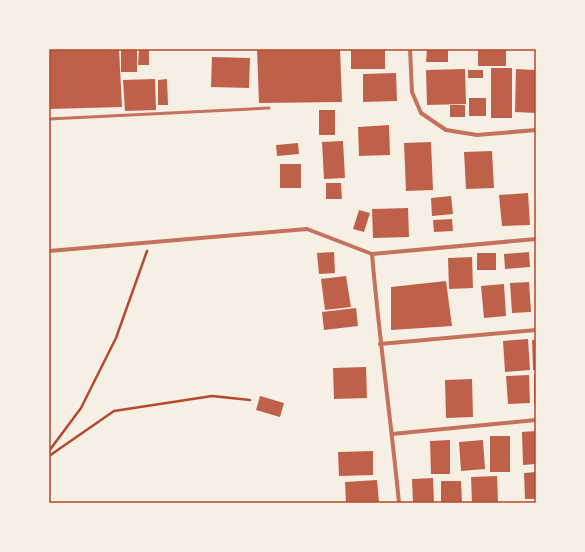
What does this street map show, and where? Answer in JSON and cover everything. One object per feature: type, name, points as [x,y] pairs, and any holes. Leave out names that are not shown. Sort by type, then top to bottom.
[{"type":"street","points":[[410,49],[412,92],[421,114],[446,130],[477,135],[536,130]]},
{"type":"street","points":[[49,251],[307,229],[372,254],[536,239]]},
{"type":"street","points":[[372,254],[380,344],[392,434],[399,503]]},
{"type":"street","points":[[380,344],[536,330]]},
{"type":"street","points":[[392,434],[536,420]]},
{"type":"lane","points":[[49,120],[269,108]]},
{"type":"path","points":[[49,451],[81,408],[116,338],[149,243]]},
{"type":"path","points":[[49,456],[114,411],[212,396],[250,400]]},
{"type":"building","points":[[49,49],[119,49],[122,107],[49,109]]},
{"type":"building","points":[[139,49],[149,49],[149,65],[138,65]]},
{"type":"building","points":[[257,49],[340,49],[342,102],[259,103]]},
{"type":"building","points":[[351,49],[385,49],[385,69],[351,69]]},
{"type":"building","points":[[427,49],[448,49],[448,62],[426,62]]},
{"type":"building","points":[[478,49],[506,49],[506,66],[478,66]]},
{"type":"building","points":[[121,50],[137,50],[137,72],[121,72]]},
{"type":"building","points":[[212,57],[250,58],[249,88],[211,87]]},
{"type":"building","points":[[491,68],[512,68],[512,118],[491,118]]},
{"type":"building","points":[[465,69],[466,104],[427,105],[426,70]]},
{"type":"building","points":[[516,69],[536,70],[536,113],[515,112]]},
{"type":"building","points":[[468,70],[483,70],[483,78],[468,78]]},
{"type":"building","points":[[396,73],[397,101],[363,102],[363,74]]},
{"type":"building","points":[[155,79],[156,110],[125,111],[123,80]]},
{"type":"building","points":[[167,79],[168,105],[158,105],[158,80]]},
{"type":"building","points":[[469,98],[486,98],[486,116],[469,116]]},
{"type":"building","points":[[450,105],[465,105],[465,117],[450,117]]},
{"type":"building","points":[[319,110],[335,110],[335,135],[319,135]]},
{"type":"building","points":[[389,125],[390,155],[359,156],[358,127]]},
{"type":"building","points":[[343,141],[345,178],[324,179],[322,142]]},
{"type":"building","points":[[431,142],[433,190],[406,191],[404,143]]},
{"type":"building","points":[[298,143],[299,154],[277,156],[276,145]]},
{"type":"building","points":[[492,151],[494,188],[466,189],[464,152]]},
{"type":"building","points":[[280,164],[301,164],[301,188],[280,188]]},
{"type":"building","points":[[326,183],[341,183],[342,199],[326,199]]},
{"type":"building","points":[[528,193],[530,225],[502,226],[499,195]]},
{"type":"building","points":[[451,196],[453,214],[432,216],[431,198]]},
{"type":"building","points":[[408,208],[409,237],[373,238],[372,209]]},
{"type":"building","points":[[359,210],[370,213],[364,232],[353,229]]},
{"type":"building","points":[[452,219],[453,231],[434,232],[433,220]]},
{"type":"building","points":[[334,252],[335,273],[319,274],[317,253]]},
{"type":"building","points":[[529,252],[530,267],[505,269],[504,254]]},
{"type":"building","points":[[477,253],[496,253],[496,270],[477,270]]},
{"type":"building","points":[[472,257],[473,288],[449,289],[448,258]]},
{"type":"building","points":[[346,276],[351,307],[325,310],[321,279]]},
{"type":"building","points":[[446,281],[452,326],[391,330],[391,287]]},
{"type":"building","points":[[529,282],[531,312],[512,313],[510,283]]},
{"type":"building","points":[[504,284],[506,316],[484,318],[481,286]]},
{"type":"building","points":[[356,308],[358,326],[324,330],[322,312]]},
{"type":"building","points":[[528,339],[530,370],[505,372],[503,341]]},
{"type":"building","points":[[532,340],[536,340],[536,370],[533,370]]},
{"type":"building","points":[[366,367],[367,398],[334,399],[333,368]]},
{"type":"building","points":[[534,374],[536,374],[536,404],[534,404]]},
{"type":"building","points":[[529,375],[530,403],[508,404],[506,376]]},
{"type":"building","points":[[472,379],[473,417],[446,418],[445,380]]},
{"type":"building","points":[[260,396],[284,403],[280,417],[256,410]]},
{"type":"building","points":[[536,431],[536,464],[523,465],[522,432]]},
{"type":"building","points":[[490,436],[510,436],[510,472],[490,472]]},
{"type":"building","points":[[450,440],[450,474],[431,474],[430,441]]},
{"type":"building","points":[[483,440],[485,469],[461,471],[459,442]]},
{"type":"building","points":[[373,451],[373,475],[339,476],[338,452]]},
{"type":"building","points":[[536,472],[536,499],[525,499],[524,473]]},
{"type":"building","points":[[497,476],[498,502],[472,503],[471,477]]},
{"type":"building","points":[[433,478],[434,503],[413,503],[412,479]]},
{"type":"building","points":[[377,480],[379,502],[346,503],[345,482]]},
{"type":"building","points":[[441,481],[461,481],[462,502],[441,502]]}]
